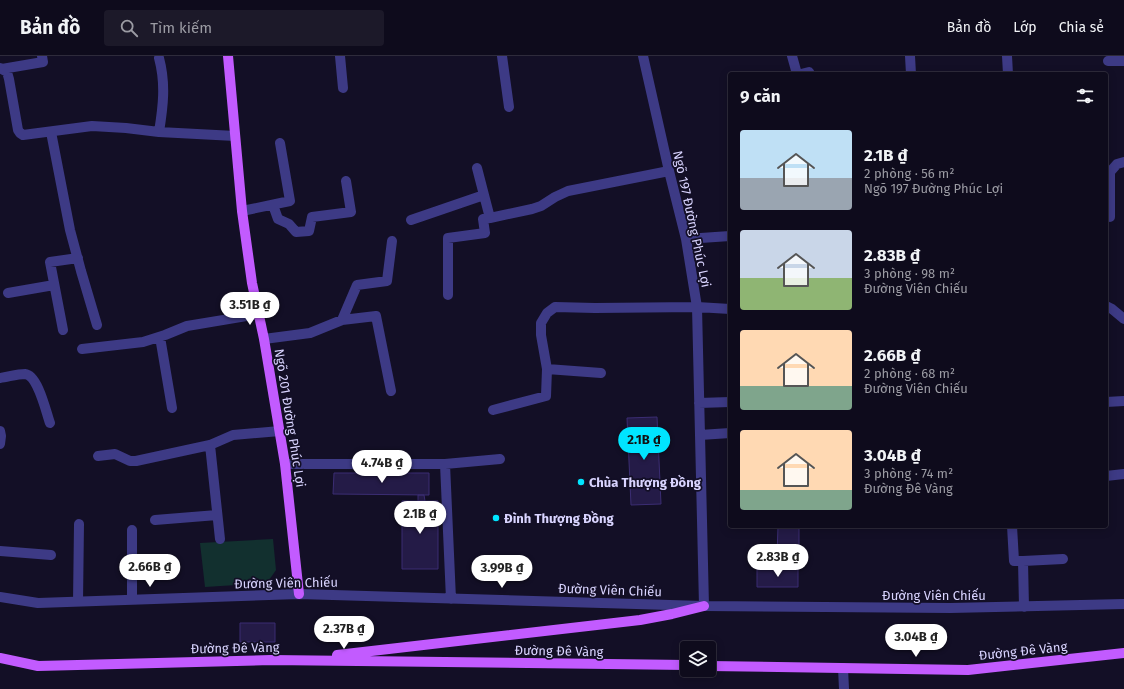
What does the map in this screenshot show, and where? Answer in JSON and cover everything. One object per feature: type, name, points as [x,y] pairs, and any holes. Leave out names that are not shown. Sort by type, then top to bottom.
[{"type":"main road","name":"Ngõ 201 Đường Phúc Lợi","points":[[228,56],[242,211],[252,283],[264,339],[285,464],[299,594]]},
{"type":"main road","points":[[295,660],[626,622],[672,614],[704,606]]},
{"type":"main road","name":"Đường Đê Vàng","points":[[716,666],[968,670],[1124,653]]},
{"type":"main road","name":"Đường Đê Vàng","points":[[0,658],[38,666],[295,660],[680,665]]},
{"type":"street","points":[[1,68],[42,62],[42,56]]},
{"type":"street","points":[[340,56],[343,88]]},
{"type":"street","points":[[502,56],[509,107]]},
{"type":"street","name":"Ngõ 197 Đường Phúc Lợi","points":[[643,56],[686,239],[697,307],[704,606]]},
{"type":"street","points":[[792,56],[796,72]]},
{"type":"street","points":[[910,56],[911,72]]},
{"type":"street","points":[[1007,56],[1008,72]]},
{"type":"street","points":[[159,58],[164,82],[164,98],[159,132]]},
{"type":"street","points":[[1108,61],[1124,61]]},
{"type":"street","points":[[1,68],[7,72],[20,134],[26,135],[92,126],[159,132],[235,136]]},
{"type":"street","points":[[51,132],[70,230],[97,325]]},
{"type":"street","points":[[242,211],[290,202],[280,143]]},
{"type":"street","points":[[1110,217],[1110,172],[1117,164],[1124,162]]},
{"type":"street","points":[[477,168],[490,218]]},
{"type":"street","points":[[448,295],[448,238],[485,233],[483,219],[532,209],[541,206],[568,191],[669,171]]},
{"type":"street","points":[[273,205],[278,219],[289,224],[296,232],[309,231],[312,217],[351,212],[346,181]]},
{"type":"street","points":[[412,220],[484,195]]},
{"type":"street","points":[[686,239],[728,236]]},
{"type":"street","points":[[342,320],[357,285],[387,281],[392,241]]},
{"type":"street","points":[[63,330],[50,262],[78,258]]},
{"type":"street","points":[[8,293],[54,286]]},
{"type":"street","points":[[493,410],[546,396],[547,369],[541,335],[541,323],[547,313],[555,307],[697,307],[728,309]]},
{"type":"street","points":[[1108,307],[1124,319]]},
{"type":"street","points":[[82,349],[143,342],[187,326],[259,314]]},
{"type":"street","points":[[264,339],[310,333],[342,320],[376,316],[391,391]]},
{"type":"street","points":[[160,337],[172,408]]},
{"type":"street","points":[[547,369],[601,373]]},
{"type":"street","points":[[0,378],[25,374],[31,376],[36,382],[50,423]]},
{"type":"street","points":[[1108,402],[1124,401]]},
{"type":"street","points":[[699,403],[728,402]]},
{"type":"street","points":[[0,431],[0,444]]},
{"type":"street","points":[[98,456],[115,454],[130,461],[136,461],[210,445],[233,435],[280,431]]},
{"type":"street","points":[[700,435],[728,434]]},
{"type":"street","points":[[210,445],[220,540]]},
{"type":"street","points":[[285,464],[445,464],[500,460]]},
{"type":"street","points":[[445,464],[450,599]]},
{"type":"street","points":[[1108,476],[1124,474]]},
{"type":"street","points":[[155,520],[217,515]]},
{"type":"street","points":[[78,602],[79,524]]},
{"type":"street","points":[[1012,528],[1014,561],[1063,559]]},
{"type":"street","points":[[132,530],[132,600]]},
{"type":"street","points":[[0,551],[51,555]]},
{"type":"street","points":[[1023,561],[1024,607]]},
{"type":"street","name":"Đường Viên Chiếu","points":[[0,597],[38,603],[299,594],[704,606],[950,608],[1124,604]]},
{"type":"street","points":[[842,668],[844,689]]},
{"type":"green space","points":[[273,539],[276,570],[267,583],[205,587],[200,543]]},
{"type":"building","points":[[657,417],[661,504],[631,505],[627,418]]},
{"type":"building","points":[[334,473],[429,473],[429,495],[333,494]]},
{"type":"building","points":[[418,495],[424,495],[425,501],[418,501]]},
{"type":"building","points":[[402,501],[438,501],[438,569],[402,569]]},
{"type":"building","points":[[778,528],[799,528],[799,557],[777,557]]},
{"type":"building","points":[[757,569],[798,569],[798,587],[757,587]]},
{"type":"building","points":[[240,623],[275,623],[275,642],[240,642]]},
{"type":"place","name":"Chùa Thượng Đồng","points":[[581,482]]},
{"type":"place","name":"Đình Thượng Đồng","points":[[496,518]]}]
